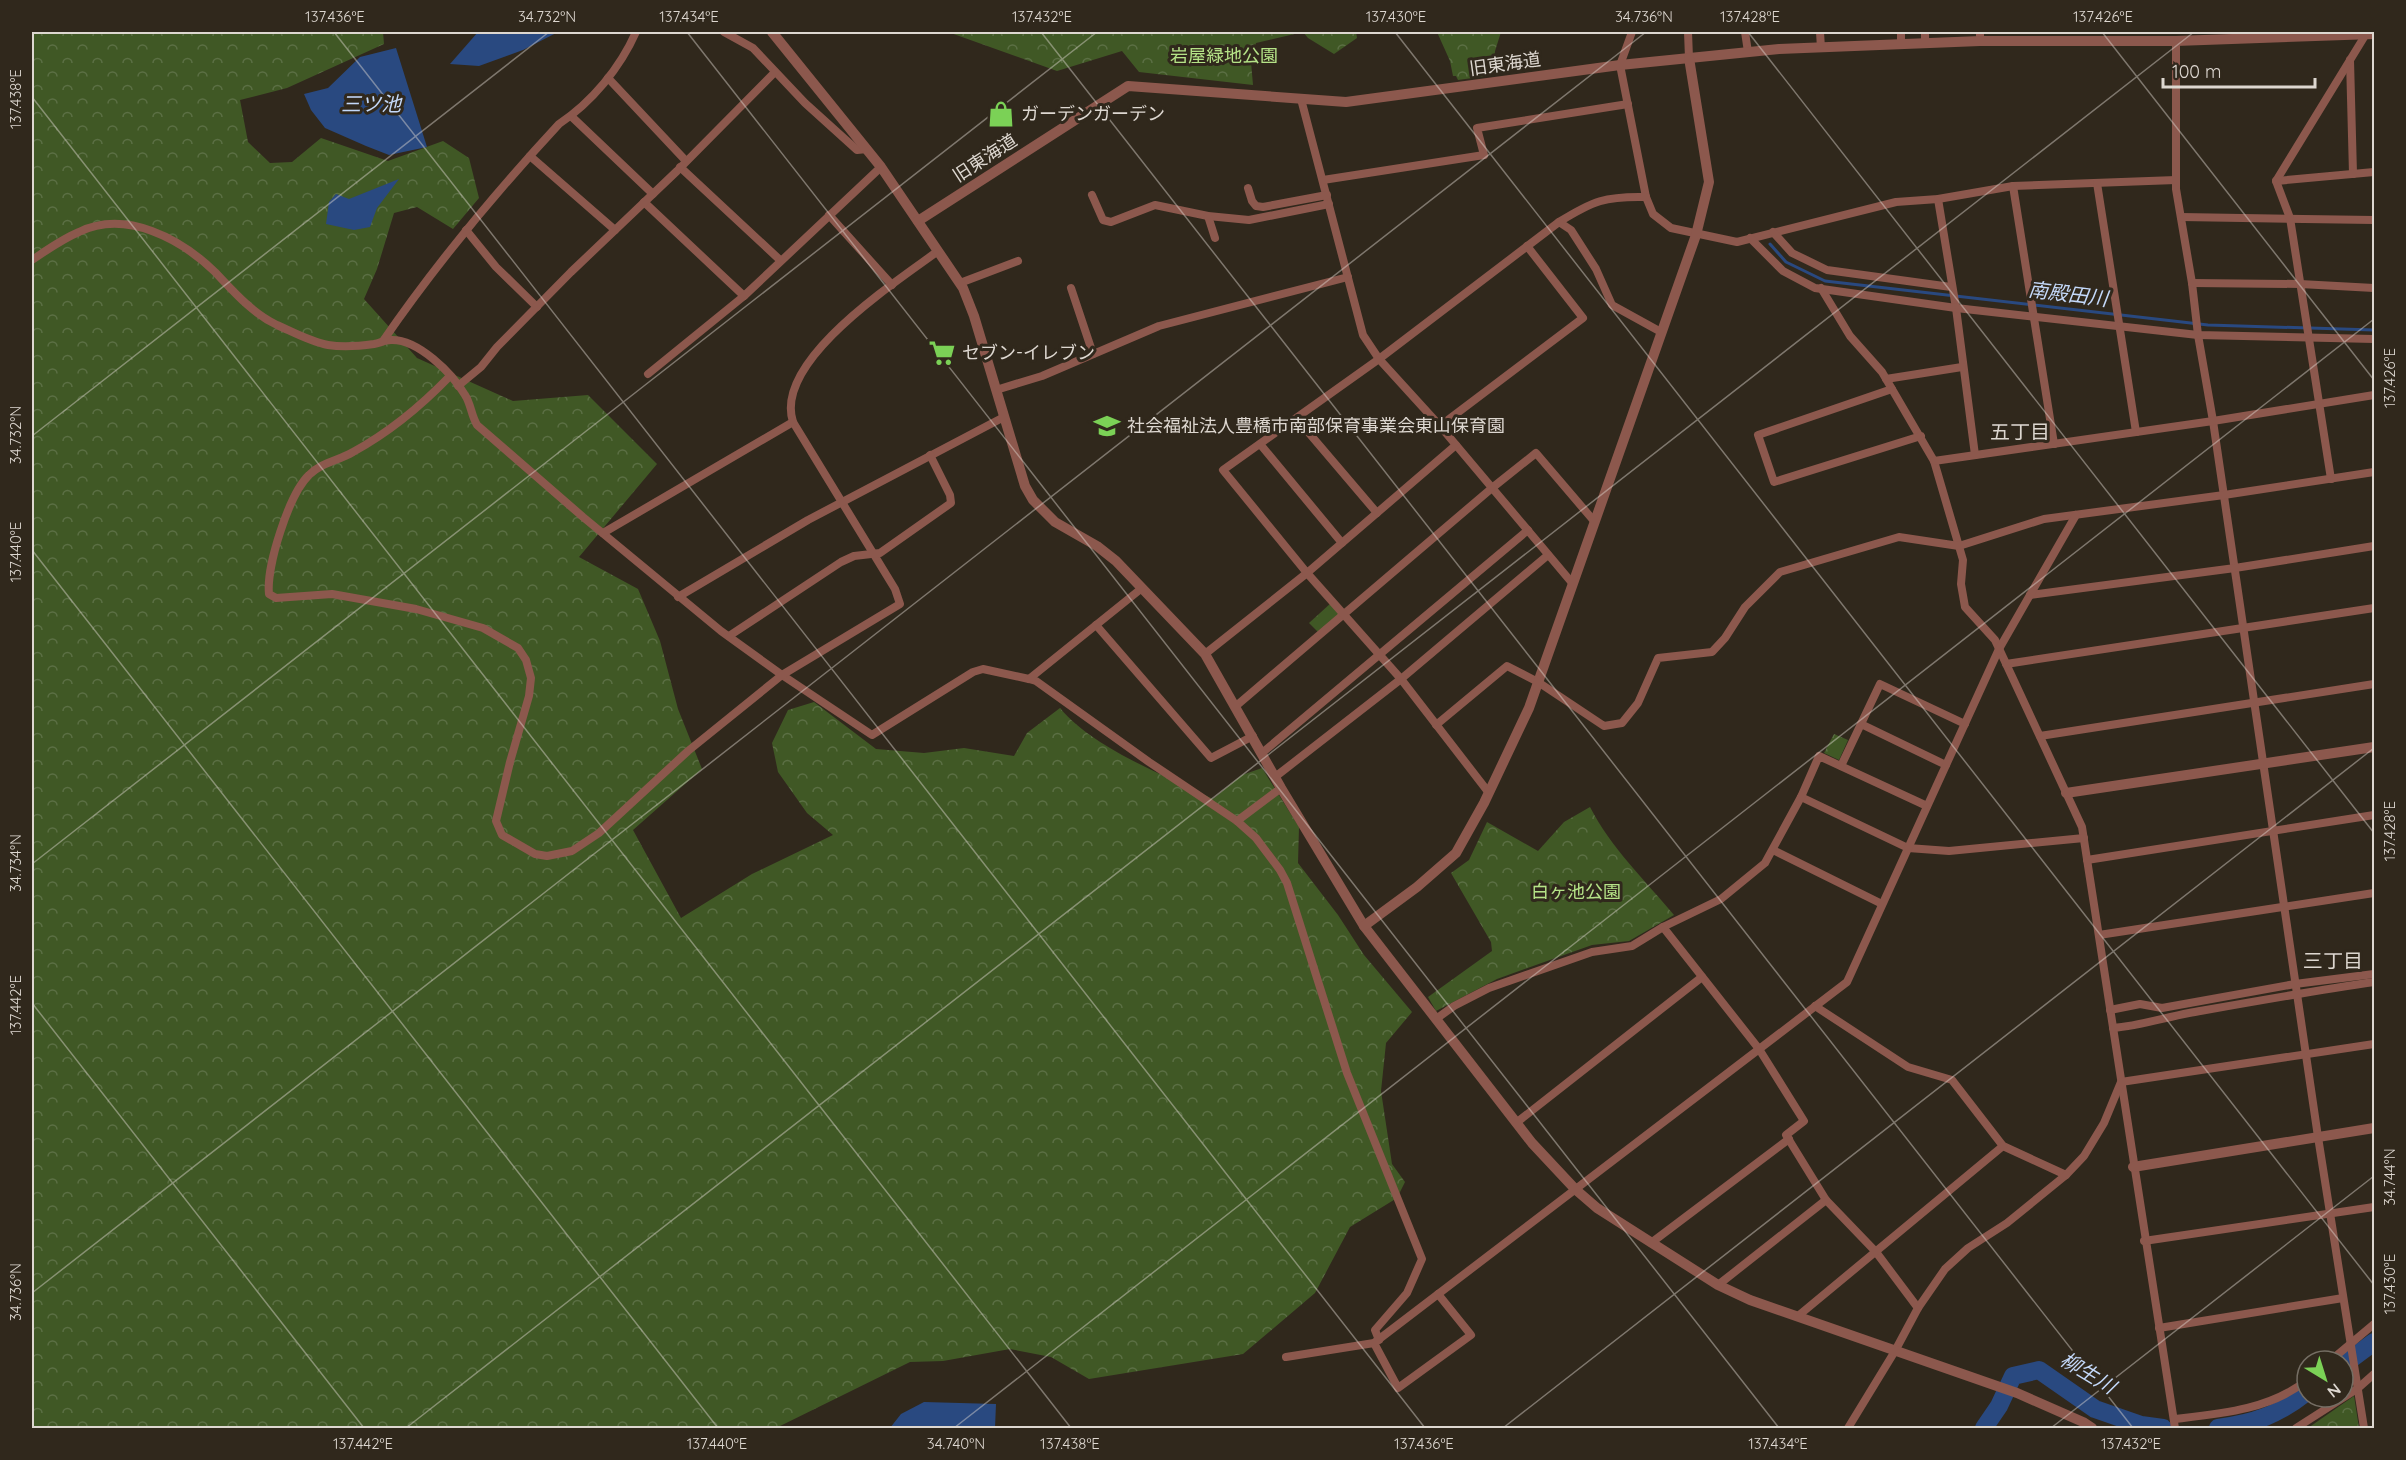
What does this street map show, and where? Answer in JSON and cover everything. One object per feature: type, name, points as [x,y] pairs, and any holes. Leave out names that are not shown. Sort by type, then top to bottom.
[{"type":"street","points":[[32,260],[80,231],[114,225],[150,229],[169,237],[185,248],[211,269],[254,312],[274,323],[328,345],[376,344],[383,340],[442,258],[530,156],[559,124],[571,116],[608,78],[626,54],[636,32]]},
{"type":"street","points":[[724,32],[753,48],[805,103],[857,150],[867,149]]},
{"type":"street","points":[[772,32],[867,149],[960,283],[974,316],[1025,486],[1033,500],[1055,522],[1097,546],[1116,561],[1205,654],[1281,788],[1364,926],[1532,1143],[1575,1189],[1597,1208],[1651,1243],[1718,1285],[1750,1300],[2017,1393],[2092,1428]]},
{"type":"street","points":[[1632,32],[1620,64],[1646,197],[1653,214],[1671,228],[1696,235],[1737,242],[1896,202],[1938,199],[2013,186],[2176,180]]},
{"type":"street","points":[[1364,926],[1417,887],[1456,853],[1488,793],[1538,682],[1696,235],[1709,182],[1689,58],[1688,32]]},
{"type":"street","points":[[1745,32],[1748,52]]},
{"type":"street","points":[[1820,32],[1821,48]]},
{"type":"street","points":[[1901,32],[1901,44]]},
{"type":"street","points":[[1925,32],[1925,43]]},
{"type":"street","points":[[2276,180],[2350,60],[2370,34]]},
{"type":"street","name":"旧東海道","points":[[918,220],[1128,86],[1347,102],[1620,64],[1748,52],[1925,43],[1980,36],[2176,41],[2370,34]]},
{"type":"street","points":[[2176,41],[2176,180],[2192,283],[2197,333],[2213,421],[2351,1349]]},
{"type":"street","points":[[2350,60],[2353,174]]},
{"type":"street","points":[[458,386],[481,367],[497,346],[775,72]]},
{"type":"street","points":[[608,78],[683,164],[780,260]]},
{"type":"street","points":[[1301,99],[1364,335],[1379,359],[1440,426],[1572,584]]},
{"type":"street","points":[[1323,180],[1484,155],[1477,128],[1628,104]]},
{"type":"street","points":[[571,116],[653,194]]},
{"type":"street","points":[[530,156],[615,231]]},
{"type":"street","points":[[648,374],[744,296],[880,167]]},
{"type":"street","points":[[2276,180],[2374,172]]},
{"type":"street","points":[[2276,180],[2290,218],[2309,335],[2317,403],[2331,478]]},
{"type":"street","points":[[2097,183],[2136,432]]},
{"type":"street","points":[[2013,186],[2054,444]]},
{"type":"street","points":[[1248,188],[1256,206],[1328,200]]},
{"type":"street","points":[[1092,195],[1103,220],[1112,222],[1155,205],[1208,216],[1249,220],[1328,200]]},
{"type":"street","points":[[1488,793],[1401,679],[1307,573],[1223,470],[1379,359],[1559,222],[1591,202],[1620,196],[1646,197]]},
{"type":"street","points":[[1938,199],[1975,455]]},
{"type":"street","points":[[644,202],[744,296]]},
{"type":"street","points":[[829,215],[892,285]]},
{"type":"street","points":[[1208,216],[1215,238]]},
{"type":"street","points":[[2181,217],[2374,220]]},
{"type":"street","points":[[1559,222],[1571,230],[1596,269],[1612,305],[1661,332]]},
{"type":"street","points":[[466,230],[496,267],[537,307]]},
{"type":"street","points":[[1773,232],[1792,253],[1827,270],[1952,289]]},
{"type":"street","points":[[1750,238],[1783,271],[1815,288],[1955,306],[2033,309],[2120,324],[2197,333],[2374,339]]},
{"type":"street","points":[[1440,426],[1582,318],[1527,246]]},
{"type":"street","points":[[450,376],[435,392],[388,429],[352,453],[326,462],[308,475],[294,494],[280,533],[267,581],[269,594],[276,598],[332,594],[416,609],[483,628],[518,648],[526,660],[531,678],[529,696],[496,812],[496,821],[502,835],[535,854],[547,856],[572,851],[599,833],[688,751],[782,675],[900,604],[895,589],[793,422],[790,405],[802,370],[813,354],[892,285],[938,251]]},
{"type":"street","points":[[960,283],[1018,261]]},
{"type":"street","points":[[996,390],[1042,376],[1159,326],[1348,277]]},
{"type":"street","points":[[2192,283],[2300,284],[2374,288]]},
{"type":"street","points":[[1071,288],[1093,354]]},
{"type":"street","points":[[1821,288],[1850,336],[1886,379],[1934,461],[1963,560],[1961,584],[1965,607],[1995,640],[2082,827],[2174,1424],[2231,1412],[2264,1402],[2295,1386]]},
{"type":"street","points":[[383,340],[402,340],[415,345],[433,359],[467,397],[469,410],[477,425],[603,533],[678,597],[729,636],[782,675],[872,735],[974,672],[983,669],[1029,679],[1036,681],[1149,762],[1237,821],[1256,838],[1287,883],[1347,1074],[1422,1259],[1407,1293],[1376,1330],[1377,1342],[1398,1388],[1470,1335],[1438,1294]]},
{"type":"street","points":[[1886,379],[1962,367]]},
{"type":"street","points":[[1892,389],[1758,435],[1774,482],[1921,436]]},
{"type":"street","points":[[1934,461],[2213,421],[2374,394]]},
{"type":"street","points":[[678,597],[843,501],[1004,417]]},
{"type":"street","points":[[1297,419],[1377,513]]},
{"type":"street","points":[[603,533],[793,422]]},
{"type":"street","points":[[1260,444],[1342,543]]},
{"type":"street","points":[[1205,654],[1307,573],[1456,446]]},
{"type":"street","points":[[1236,706],[1536,453],[1594,521]]},
{"type":"street","points":[[729,636],[841,562],[854,556],[880,553],[951,503],[950,495],[930,455]]},
{"type":"street","points":[[1436,725],[1507,666],[1538,682],[1604,726],[1622,723],[1638,703],[1658,658],[1712,652],[1725,638],[1745,607],[1780,572],[1899,537],[1959,546],[2044,519],[2374,472]]},
{"type":"street","points":[[1286,1357],[1377,1342],[1847,982],[1999,649],[2076,515]]},
{"type":"street","points":[[1262,753],[1528,530]]},
{"type":"street","points":[[2030,595],[2235,568],[2374,546]]},
{"type":"street","points":[[1275,777],[1401,679],[1548,555]]},
{"type":"street","points":[[1029,679],[1142,588]]},
{"type":"street","points":[[2006,664],[2374,608]]},
{"type":"street","points":[[1096,625],[1211,758],[1253,736]]},
{"type":"street","points":[[1841,766],[1880,684],[1965,724]]},
{"type":"street","points":[[2040,736],[2374,684]]},
{"type":"street","points":[[1861,724],[1946,765]]},
{"type":"street","points":[[2066,793],[2374,747]]},
{"type":"street","points":[[1436,1019],[1454,1006],[1489,988],[1592,952],[1632,946],[1662,927],[1721,899],[1765,863],[1819,756],[1927,806]]},
{"type":"street","points":[[1237,821],[1281,788]]},
{"type":"street","points":[[1800,797],[1908,848],[1949,851],[2084,838]]},
{"type":"street","points":[[2087,860],[2374,815]]},
{"type":"street","points":[[1773,850],[1882,904]]},
{"type":"street","points":[[2099,935],[2374,893]]},
{"type":"street","points":[[1662,927],[1759,1049],[1804,1121],[1786,1135],[1826,1200],[1876,1252],[1918,1308]]},
{"type":"street","points":[[2113,1028],[2136,1027],[2163,1018],[2374,974]]},
{"type":"street","points":[[1516,1123],[1702,977]]},
{"type":"street","points":[[2110,1010],[2140,1004],[2162,1008],[2296,989],[2374,982]]},
{"type":"street","points":[[1815,1006],[1908,1067],[1952,1080],[2003,1146],[2066,1175]]},
{"type":"street","points":[[2121,1082],[2374,1044]]},
{"type":"street","points":[[1848,1428],[1896,1351],[1918,1308],[1945,1269],[1968,1248],[2007,1223],[2066,1175],[2084,1156],[2104,1123],[2121,1082]]},
{"type":"street","points":[[2133,1167],[2374,1128]]},
{"type":"street","points":[[1651,1243],[1789,1139]]},
{"type":"street","points":[[1798,1316],[2003,1146]]},
{"type":"street","points":[[1718,1285],[1826,1200]]},
{"type":"street","points":[[2144,1241],[2374,1208]]},
{"type":"street","points":[[2159,1328],[2343,1298]]},
{"type":"street","points":[[2351,1349],[2374,1324]]},
{"type":"street","points":[[2355,1374],[2364,1428]]},
{"type":"street","points":[[2296,1428],[2374,1374]]},
{"type":"green space","points":[[32,32],[383,32],[384,44],[287,88],[240,100],[248,142],[270,163],[292,162],[321,138],[388,161],[443,141],[469,158],[479,198],[453,229],[417,207],[394,213],[377,269],[364,299],[417,358],[513,401],[588,395],[657,464],[579,557],[638,589],[660,641],[678,709],[702,769],[633,830],[681,918],[752,874],[833,835],[807,813],[778,772],[772,743],[788,710],[814,702],[876,749],[924,753],[964,748],[1014,756],[1027,733],[1060,708],[1074,723],[1131,760],[1213,799],[1242,775],[1262,768],[1299,827],[1298,863],[1338,915],[1364,955],[1412,1012],[1386,1043],[1381,1091],[1392,1164],[1405,1182],[1397,1198],[1350,1227],[1315,1293],[1243,1354],[1089,1379],[1051,1357],[1010,1349],[943,1361],[910,1362],[776,1428],[32,1428]]},
{"type":"green space","name":"岩屋緑地公園","points":[[948,32],[1303,32],[1256,43],[1251,62],[1253,85],[1139,72],[1122,51],[1057,71]]},
{"type":"green space","name":"岩屋緑地公園","points":[[1303,32],[1356,32],[1357,38],[1334,54],[1308,38]]},
{"type":"green space","points":[[1437,32],[1501,32],[1495,51],[1494,70],[1489,71],[1487,76],[1458,80],[1456,76],[1453,76],[1450,61]]},
{"type":"green space","points":[[1331,603],[1341,614],[1319,633],[1309,623]]},
{"type":"green space","points":[[1834,734],[1848,740],[1839,760],[1824,753]]},
{"type":"green space","name":"白ヶ池公園","points":[[1590,807],[1618,850],[1674,915],[1629,941],[1592,945],[1497,979],[1436,1011],[1428,997],[1492,951],[1491,942],[1451,873],[1469,860],[1487,822],[1538,851],[1564,822]]},
{"type":"green space","points":[[2355,1402],[2359,1428],[2308,1428],[2335,1409],[2355,1409]]},
{"type":"water","points":[[478,32],[558,32],[523,50],[479,66],[450,64]]},
{"type":"water","name":"三ツ池","points":[[396,48],[427,147],[389,155],[325,128],[311,110],[304,94],[328,88],[360,57]]},
{"type":"water","points":[[399,179],[377,208],[370,227],[354,230],[326,224],[329,202],[336,194],[349,199]]},
{"type":"water","points":[[924,1402],[996,1404],[995,1428],[890,1428],[901,1414]]},
{"type":"waterway","name":"南殿田川","points":[[1770,244],[1786,262],[1825,281],[2208,325],[2374,330]]},
{"type":"waterway","points":[[2355,1356],[2374,1342]]},
{"type":"waterway","name":"柳生川","points":[[1984,1428],[1999,1406],[2013,1376],[2039,1370],[2095,1409],[2141,1425],[2163,1428]]},
{"type":"waterway","points":[[2218,1428],[2266,1417],[2295,1401]]},
{"type":"place","name":"ガーデンガーデン","points":[[1001,114]]},
{"type":"place","name":"セブン-イレブン","points":[[942,353]]},
{"type":"place","name":"社会福祉法人豊橋市南部保育事業会東山保育園","points":[[1107,426]]},
{"type":"district","name":"五丁目","points":[[2020,432]]},
{"type":"district","name":"三丁目","points":[[2333,961]]}]
